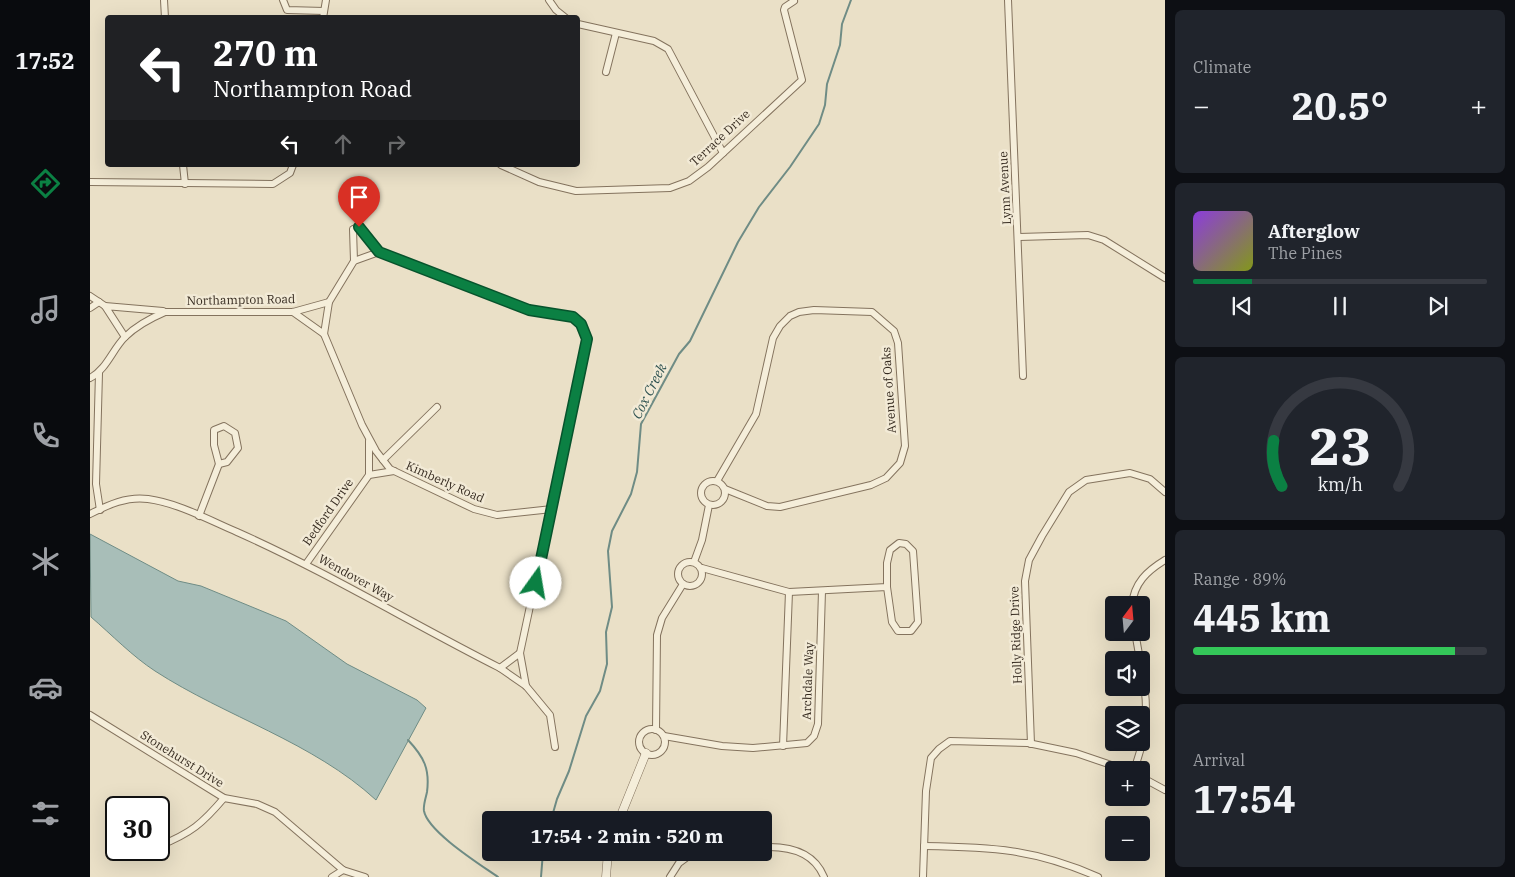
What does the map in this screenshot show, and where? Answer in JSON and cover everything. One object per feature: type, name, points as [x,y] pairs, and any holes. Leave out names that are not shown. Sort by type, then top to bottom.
[{"type":"street","points":[[164,0],[165,15]]},
{"type":"street","points":[[283,0],[287,10],[323,14],[326,0]]},
{"type":"street","points":[[549,0],[562,15]]},
{"type":"street","name":"Lynn Avenue","points":[[1008,0],[1023,376]]},
{"type":"street","name":"Terrace Drive","points":[[505,167],[539,182],[561,189],[588,192],[670,188],[689,181],[723,153],[802,80],[784,10],[785,7],[794,1]]},
{"type":"street","points":[[580,24],[654,41],[668,49],[723,153]]},
{"type":"street","points":[[606,72],[616,33]]},
{"type":"street","points":[[183,167],[185,184]]},
{"type":"street","points":[[90,182],[273,184],[290,173],[292,167]]},
{"type":"street","points":[[293,312],[324,334],[329,302],[354,261],[353,229],[359,227],[379,252],[529,310],[573,317],[581,324],[587,339],[520,653],[526,686]]},
{"type":"street","points":[[1018,237],[1088,235],[1104,240],[1165,278]]},
{"type":"street","points":[[354,261],[379,252]]},
{"type":"street","points":[[90,296],[102,304],[125,337]]},
{"type":"street","name":"Northampton Road","points":[[102,304],[165,312],[293,312],[329,302]]},
{"type":"street","points":[[90,308],[102,304]]},
{"type":"street","name":"Avenue of Oaks","points":[[717,481],[756,414],[772,338],[790,316],[799,312],[814,310],[872,312],[884,320],[894,331],[900,359],[905,446],[895,470],[886,478],[871,485],[780,506],[767,506],[725,488]]},
{"type":"street","name":"Northampton Road","points":[[90,378],[99,373],[125,337],[147,320],[165,312]]},
{"type":"street","name":"Kimberly Road","points":[[324,334],[369,439],[383,460],[394,471],[474,509],[497,515],[552,509]]},
{"type":"street","points":[[90,514],[100,510],[96,484],[99,373]]},
{"type":"street","points":[[383,460],[437,407]]},
{"type":"street","points":[[199,516],[219,464],[214,445],[214,430],[224,426],[236,432],[238,448],[227,462],[219,464]]},
{"type":"street","name":"Bedford Drive","points":[[306,564],[369,475],[369,439]]},
{"type":"street","name":"Bedford Drive","points":[[369,475],[394,471]]},
{"type":"street","name":"Holly Ridge Drive","points":[[1031,744],[1025,581],[1029,560],[1070,492],[1086,480],[1130,473],[1150,479],[1165,492]]},
{"type":"street","points":[[717,481],[725,488],[722,501],[718,504],[709,505],[701,499],[700,490],[706,482],[717,481]]},
{"type":"street","name":"Wendover Way","points":[[100,510],[124,500],[147,499],[199,516],[306,564],[500,668],[526,686],[550,715],[555,747]]},
{"type":"street","points":[[694,562],[702,540],[709,505]]},
{"type":"street","points":[[899,543],[906,544],[913,551],[918,622],[910,631],[898,631],[892,622],[887,588],[887,563],[890,550],[899,543]]},
{"type":"street","points":[[1134,596],[1136,585],[1149,570],[1165,560]]},
{"type":"street","points":[[702,568],[703,578],[697,585],[687,586],[678,578],[678,571],[684,563],[694,562],[702,568],[788,592],[887,588]]},
{"type":"street","points":[[656,730],[657,635],[662,618],[684,584]]},
{"type":"street","name":"Archdale Way","points":[[664,736],[722,746],[783,746],[808,743],[814,736],[818,724],[822,591]]},
{"type":"street","name":"Archdale Way","points":[[783,746],[788,592]]},
{"type":"street","points":[[500,668],[520,653]]},
{"type":"street","points":[[1137,761],[1144,743],[1148,717],[1146,696]]},
{"type":"street","name":"Stonehurst Drive","points":[[90,715],[224,798],[257,804],[275,812],[343,870],[365,877]]},
{"type":"street","points":[[656,730],[664,736],[665,746],[659,754],[649,755],[641,749],[640,739],[646,731],[656,730]]},
{"type":"street","points":[[923,877],[926,791],[931,758],[938,749],[950,741],[1031,744],[1076,753],[1105,763]]},
{"type":"street","points":[[623,811],[646,753]]},
{"type":"street","points":[[1150,782],[1165,790]]},
{"type":"street","points":[[170,841],[201,825],[224,798]]},
{"type":"street","points":[[924,846],[990,847],[1017,851],[1042,856],[1098,877]]},
{"type":"street","points":[[772,847],[782,847],[801,852],[814,860],[824,877]]},
{"type":"street","points":[[606,877],[607,861]]},
{"type":"street","points":[[670,877],[682,861]]},
{"type":"street","points":[[332,877],[343,870]]},
{"type":"water","points":[[90,534],[178,581],[201,586],[286,621],[347,664],[417,700],[426,708],[376,800],[325,762],[155,671],[130,652],[91,617]]},
{"type":"waterway","name":"Cox Creek","points":[[554,811],[569,771],[586,716],[600,691],[607,664],[606,632],[612,607],[608,551],[612,531],[631,494],[637,472],[641,424],[679,354],[690,341],[738,242],[759,207],[790,167],[819,124],[825,105],[827,84],[840,45],[842,24],[851,0]]},
{"type":"waterway","points":[[408,740],[422,758],[427,770],[428,784],[424,811],[428,819],[445,838],[498,877]]},
{"type":"waterway","name":"Cox Creek","points":[[541,877],[542,861]]},
{"type":"route","points":[[359,227],[379,252],[451,278],[529,310],[573,317],[581,324],[587,339],[536,583]]}]
